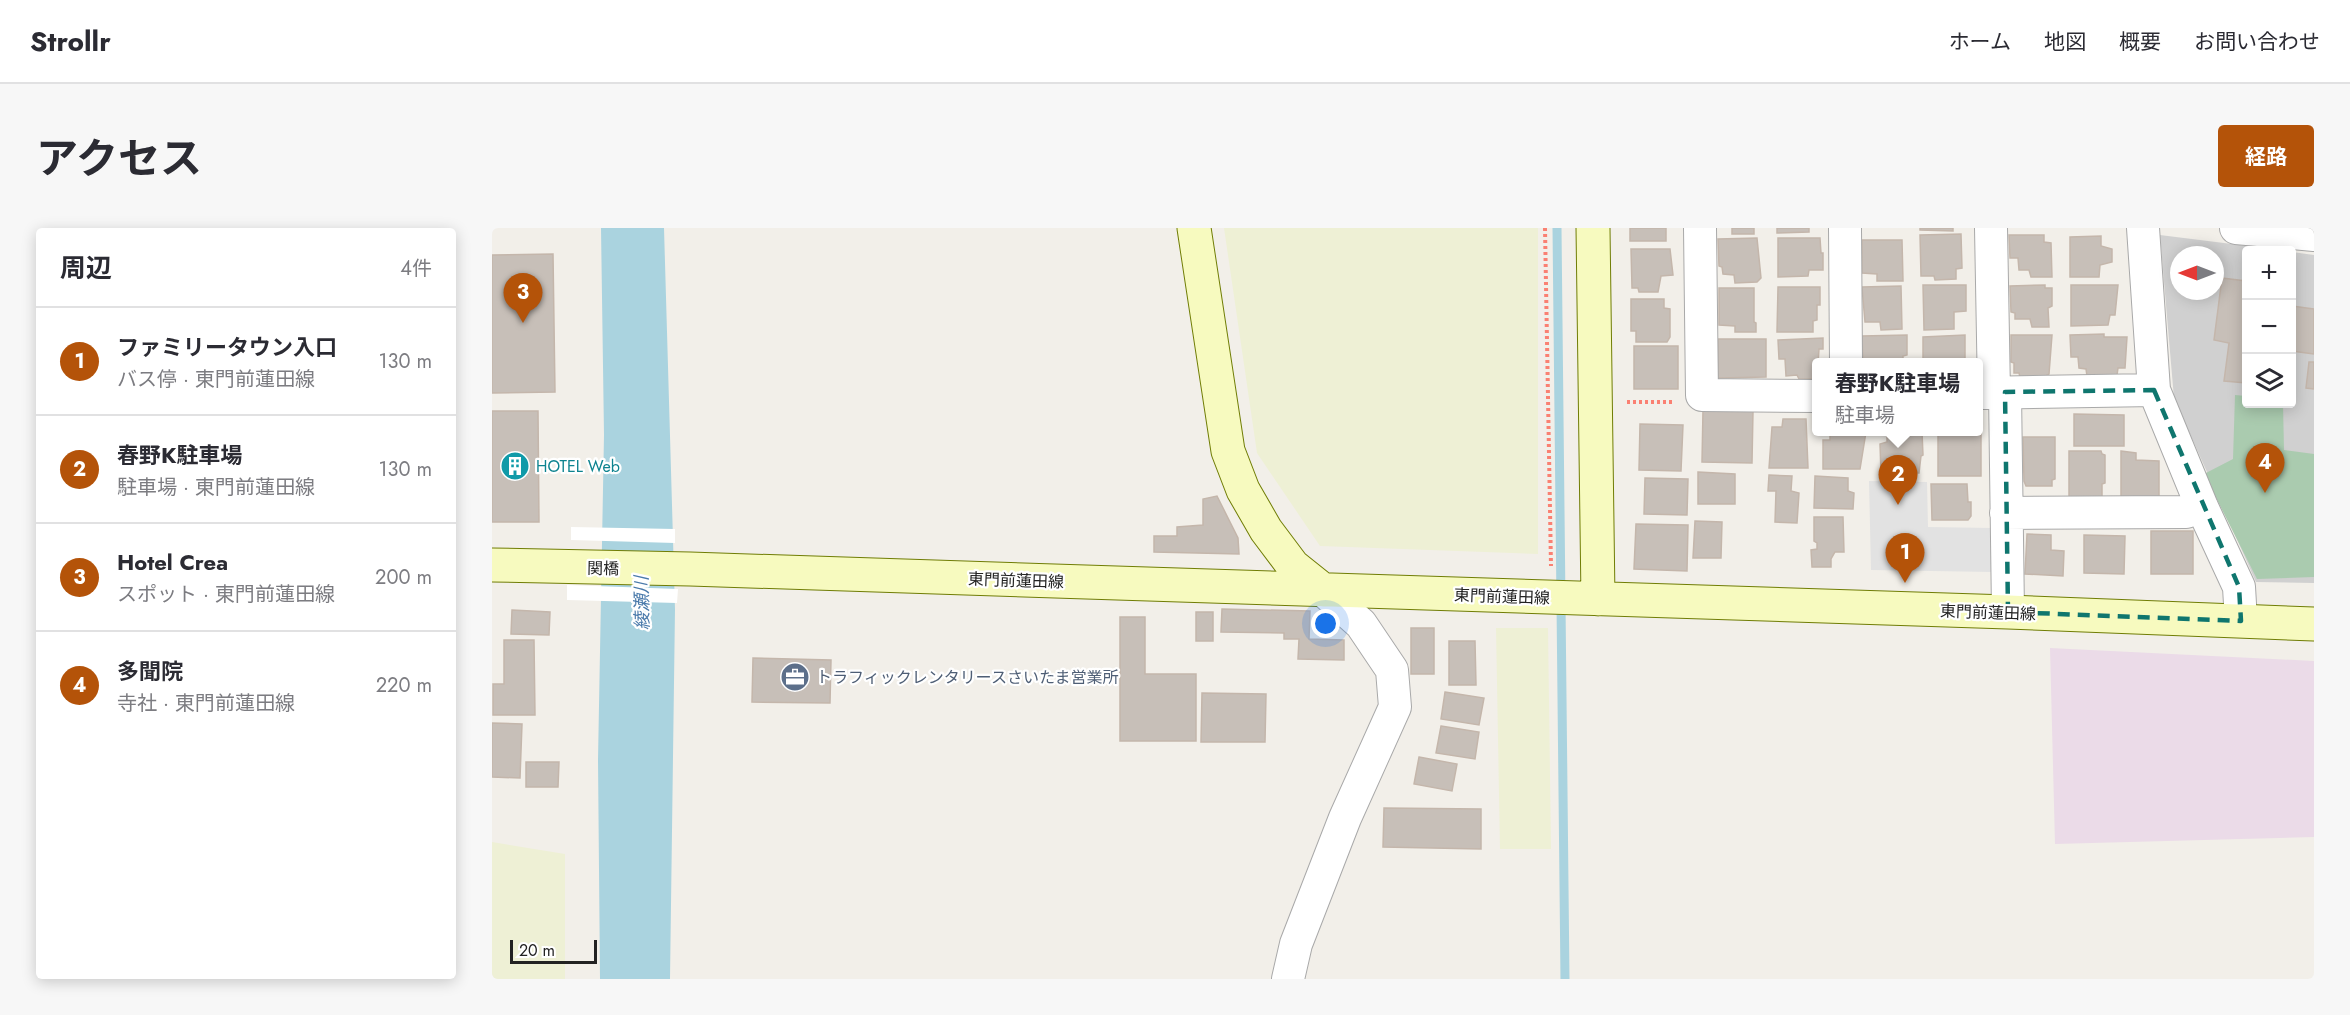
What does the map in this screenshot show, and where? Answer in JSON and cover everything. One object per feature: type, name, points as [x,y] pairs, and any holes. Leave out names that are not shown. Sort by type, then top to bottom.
[{"type":"main road","points":[[1194,228],[1228,451],[1243,490],[1266,530],[1293,566],[1323,590]]},
{"type":"main road","points":[[1593,228],[1598,599]]},
{"type":"main road","name":"関橋","points":[[492,566],[690,569]]},
{"type":"main road","name":"東門前蓮田線","points":[[690,569],[2314,624]]},
{"type":"street","points":[[1700,228],[1702,395],[1812,396]]},
{"type":"street","points":[[1845,228],[1846,358]]},
{"type":"street","points":[[1991,228],[1992,393],[2006,513],[2007,612]]},
{"type":"street","points":[[2144,228],[2154,390],[2202,507],[2239,586],[2241,621]]},
{"type":"street","points":[[2236,228],[2314,235]]},
{"type":"street","points":[[1992,393],[2154,390]]},
{"type":"street","points":[[2006,513],[2186,512],[2202,507]]},
{"type":"street","points":[[1288,979],[1296,944],[1345,819],[1395,707],[1392,670],[1361,624],[1323,590]]},
{"type":"path","points":[[1545,228],[1551,597]]},
{"type":"path","points":[[1623,402],[1691,402],[1702,395]]},
{"type":"highlighted area","points":[[2154,390],[2239,587],[2241,621],[2008,612],[2005,392]]},
{"type":"shaded area","points":[[2160,235],[2248,246],[2242,246],[2242,408],[2296,408],[2296,253],[2314,255],[2314,583],[2256,582],[2174,398]]},
{"type":"shaded area","points":[[1869,481],[1927,482],[1928,527],[1992,528],[1992,572],[1871,570]]},
{"type":"shaded area","points":[[2050,648],[2314,661],[2314,837],[2055,844]]},
{"type":"green space","points":[[1224,228],[1538,228],[1538,554],[1320,546],[1257,453]]},
{"type":"green space","points":[[2235,395],[2242,396],[2242,408],[2283,408],[2284,450],[2314,454],[2314,577],[2257,579],[2204,474],[2233,459]]},
{"type":"green space","points":[[1496,628],[1548,628],[1551,849],[1500,849]]},
{"type":"green space","points":[[492,842],[565,854],[565,979],[492,979]]},
{"type":"water","name":"綾瀬川","points":[[601,228],[664,228],[675,609],[670,979],[600,979],[598,760],[604,435]]},
{"type":"pier","points":[[571,527],[675,529],[675,543],[571,540]]},
{"type":"pier","points":[[567,585],[678,589],[677,603],[567,600]]},
{"type":"building","points":[[1630,228],[1666,228],[1666,241],[1630,241]]},
{"type":"building","points":[[1732,228],[1754,228],[1754,234],[1732,234]]},
{"type":"building","points":[[1777,228],[1809,228],[1809,232],[1777,233]]},
{"type":"building","points":[[1920,228],[1953,228],[1953,231],[1920,230]]},
{"type":"building","points":[[1961,234],[1962,268],[1956,269],[1956,279],[1935,280],[1934,276],[1921,276],[1920,235]]},
{"type":"building","points":[[2009,235],[2044,235],[2044,242],[2051,243],[2052,277],[2031,277],[2029,270],[2019,270],[2018,258],[2010,258]]},
{"type":"building","points":[[2101,236],[2101,246],[2112,249],[2112,262],[2100,265],[2099,277],[2070,277],[2070,237]]},
{"type":"building","points":[[1757,238],[1761,278],[1757,282],[1735,283],[1734,275],[1723,274],[1722,267],[1719,266],[1718,239]]},
{"type":"building","points":[[1778,238],[1820,238],[1823,270],[1809,270],[1808,276],[1778,277]]},
{"type":"building","points":[[1862,240],[1902,240],[1903,281],[1877,281],[1877,274],[1862,273]]},
{"type":"building","points":[[1631,249],[1670,249],[1673,275],[1661,276],[1658,292],[1639,292],[1638,288],[1632,288]]},
{"type":"building","points":[[553,254],[555,392],[492,393],[492,255]]},
{"type":"building","points":[[2224,278],[2242,280],[2242,383],[2224,381],[2229,343],[2214,340],[2219,300],[2224,300]]},
{"type":"building","points":[[1923,285],[1966,285],[1966,311],[1954,312],[1954,329],[1924,330]]},
{"type":"building","points":[[2045,285],[2045,288],[2052,288],[2052,306],[2048,308],[2049,327],[2032,327],[2030,319],[2015,319],[2015,313],[2011,312],[2010,286]]},
{"type":"building","points":[[2071,285],[2118,285],[2115,315],[2110,315],[2108,325],[2071,326]]},
{"type":"building","points":[[1901,286],[1902,329],[1881,330],[1880,322],[1865,322],[1862,287]]},
{"type":"building","points":[[1778,287],[1820,287],[1820,305],[1817,305],[1817,320],[1813,321],[1813,332],[1777,332]]},
{"type":"building","points":[[1719,288],[1754,288],[1756,332],[1735,332],[1735,326],[1719,325]]},
{"type":"building","points":[[1631,299],[1664,299],[1664,308],[1670,309],[1670,337],[1667,342],[1636,342],[1636,331],[1631,331]]},
{"type":"building","points":[[2296,307],[2314,309],[2314,354],[2296,352]]},
{"type":"building","points":[[2104,334],[2104,337],[2127,337],[2125,368],[2118,368],[2117,375],[2087,376],[2086,369],[2079,368],[2078,357],[2071,357],[2070,335]]},
{"type":"building","points":[[1907,335],[1907,355],[1903,358],[1863,358],[1862,336]]},
{"type":"building","points":[[1965,335],[1965,358],[1923,358],[1923,337]]},
{"type":"building","points":[[2011,335],[2052,335],[2049,374],[2044,377],[2020,377],[2019,373],[2014,373],[2014,363],[2011,362]]},
{"type":"building","points":[[1823,338],[1823,349],[1819,349],[1818,358],[1812,358],[1812,379],[1799,379],[1797,375],[1786,376],[1785,359],[1779,359],[1778,340]]},
{"type":"building","points":[[1718,339],[1766,339],[1766,377],[1718,378]]},
{"type":"building","points":[[1634,346],[1678,346],[1678,389],[1634,389]]},
{"type":"building","points":[[2309,362],[2314,362],[2314,389],[2306,388]]},
{"type":"building","points":[[1703,410],[1753,411],[1752,463],[1702,462]]},
{"type":"building","name":"HOTEL Web","points":[[492,411],[538,411],[539,522],[492,522]]},
{"type":"building","points":[[2074,414],[2124,415],[2124,446],[2074,446]]},
{"type":"building","points":[[1783,419],[1806,419],[1808,468],[1769,468],[1772,427],[1782,427]]},
{"type":"building","points":[[1640,424],[1683,425],[1681,471],[1639,470]]},
{"type":"building","points":[[1830,436],[1865,436],[1860,469],[1823,469],[1823,440],[1830,440]]},
{"type":"building","points":[[1887,436],[1922,436],[1923,455],[1919,473],[1881,473],[1880,444],[1887,442]]},
{"type":"building","points":[[1938,436],[1981,436],[1981,476],[1938,476]]},
{"type":"building","points":[[2023,437],[2055,437],[2055,479],[2052,480],[2052,486],[2026,486]]},
{"type":"building","points":[[2069,451],[2101,451],[2105,455],[2102,502],[2069,502]]},
{"type":"building","points":[[2121,451],[2136,453],[2136,460],[2159,461],[2159,500],[2121,500]]},
{"type":"building","points":[[1698,472],[1735,474],[1735,504],[1698,504]]},
{"type":"building","points":[[1769,475],[1792,476],[1791,491],[1799,493],[1797,523],[1775,522],[1776,491],[1768,491]]},
{"type":"building","points":[[1815,476],[1848,478],[1848,491],[1854,493],[1853,509],[1814,508]]},
{"type":"building","points":[[1645,478],[1688,479],[1687,515],[1644,514]]},
{"type":"building","points":[[1931,484],[1967,484],[1968,502],[1971,502],[1971,516],[1968,520],[1932,520]]},
{"type":"building","points":[[1217,496],[1238,538],[1239,554],[1154,552],[1154,536],[1177,536],[1177,527],[1203,525],[1203,499]]},
{"type":"building","points":[[1814,517],[1843,517],[1844,552],[1835,552],[1831,559],[1831,567],[1812,567],[1811,550],[1817,549],[1817,543],[1814,541]]},
{"type":"building","points":[[1695,521],[1722,522],[1721,558],[1693,558]]},
{"type":"building","points":[[1636,524],[1688,525],[1687,571],[1634,569]]},
{"type":"building","points":[[2151,531],[2193,531],[2193,574],[2151,574]]},
{"type":"building","points":[[2027,534],[2051,535],[2051,550],[2064,551],[2063,576],[2025,574]]},
{"type":"building","points":[[2084,535],[2125,536],[2124,574],[2084,573]]},
{"type":"building","points":[[1222,609],[1310,611],[1309,639],[1344,640],[1344,660],[1298,659],[1299,639],[1284,639],[1284,633],[1221,632]]},
{"type":"building","points":[[512,610],[550,612],[549,635],[511,634]]},
{"type":"building","points":[[1196,612],[1213,612],[1213,641],[1196,641]]},
{"type":"building","points":[[1120,617],[1145,617],[1145,674],[1196,674],[1196,741],[1120,741]]},
{"type":"building","points":[[1411,628],[1434,628],[1434,674],[1411,674]]},
{"type":"building","points":[[504,640],[534,640],[535,715],[493,715],[493,684],[504,684]]},
{"type":"building","points":[[1449,641],[1475,641],[1476,685],[1449,685]]},
{"type":"building","points":[[753,658],[831,660],[830,703],[752,702]]},
{"type":"building","points":[[1445,692],[1484,698],[1479,725],[1441,719]]},
{"type":"building","points":[[1202,693],[1266,694],[1265,742],[1201,742]]},
{"type":"building","points":[[492,723],[522,724],[520,778],[492,777]]},
{"type":"building","points":[[1441,726],[1479,732],[1475,759],[1436,753]]},
{"type":"building","points":[[1419,757],[1457,764],[1452,791],[1414,784]]},
{"type":"building","points":[[526,762],[559,762],[558,787],[526,787]]},
{"type":"building","points":[[1384,808],[1481,809],[1481,849],[1383,847]]},
{"type":"waterway","points":[[1557,228],[1565,979]]},
{"type":"place","name":"Hotel Crea","points":[[523,323]]},
{"type":"place","name":"HOTEL Web","points":[[515,466]]},
{"type":"place","name":"多聞院","points":[[2265,493]]},
{"type":"place","name":"春野K駐車場","points":[[1898,505]]},
{"type":"place","name":"ファミリータウン入口","points":[[1905,583]]},
{"type":"place","name":"トラフィックレンタリースさいたま営業所","points":[[795,677]]}]
